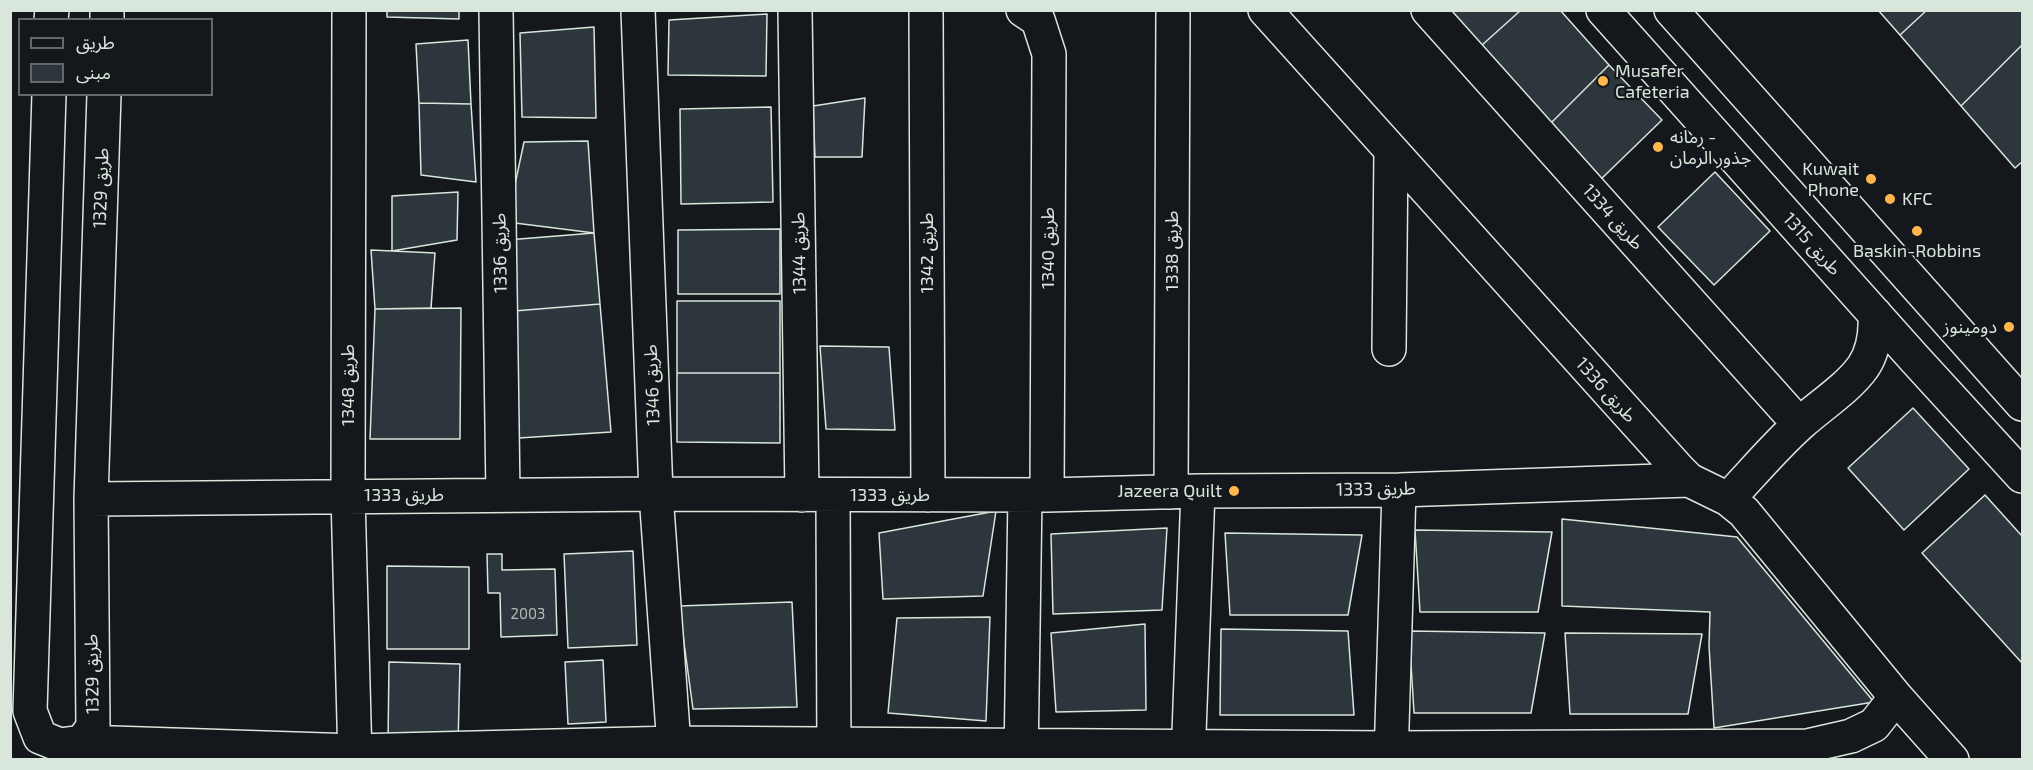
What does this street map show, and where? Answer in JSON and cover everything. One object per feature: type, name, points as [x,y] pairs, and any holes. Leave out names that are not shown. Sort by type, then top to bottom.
[{"type":"street","name":"طريق 1348","points":[[349,10],[348,495],[355,755]]},
{"type":"street","name":"طريق 1336","points":[[496,10],[503,495]]},
{"type":"street","name":"طريق 1346","points":[[638,10],[656,494],[675,751]]},
{"type":"street","name":"طريق 1344","points":[[795,10],[818,495],[834,752]]},
{"type":"street","name":"طريق 1342","points":[[926,10],[928,495]]},
{"type":"street","name":"طريق 1340","points":[[1020,752],[1036,495],[1049,54],[1038,20],[1023,10]]},
{"type":"street","name":"طريق 1338","points":[[1173,10],[1188,753]]},
{"type":"street","name":"طريق 1336","points":[[1264,10],[1689,480],[1728,499],[1744,512],[1896,697],[1952,759]]},
{"type":"street","name":"طريق 1334","points":[[1428,10],[1799,424]]},
{"type":"street","name":"طريق 1315","points":[[1603,10],[2022,476]]},
{"type":"street","points":[[1671,10],[2022,404]]},
{"type":"street","points":[[49,96],[30,711],[40,737],[60,745],[82,742],[355,755],[675,751],[1391,754],[1807,746],[1851,736],[1874,725],[1896,697]]},
{"type":"street","name":"طريق 1329","points":[[82,742],[93,727],[91,499],[104,96]]},
{"type":"street","points":[[1389,349],[1391,151]]},
{"type":"street","points":[[1728,499],[1799,424],[1863,367],[1872,350],[1876,332],[1875,314]]},
{"type":"street","points":[[1851,380],[1881,366],[1914,358]]},
{"type":"street","name":"طريق 1333","points":[[91,499],[348,495],[1036,495],[1184,491],[1400,490],[1689,480]]},
{"type":"street","points":[[1391,754],[1400,490]]},
{"type":"building","points":[[387,10],[459,10],[459,19],[387,17]]},
{"type":"building","points":[[1447,10],[1521,10],[1481,46]]},
{"type":"building","points":[[1521,10],[1560,10],[1609,65],[1546,128],[1481,46]]},
{"type":"building","points":[[1878,10],[1927,10],[1900,35]]},
{"type":"building","points":[[1927,10],[2022,10],[2022,45],[1961,106],[1900,35]]},
{"type":"building","points":[[767,14],[766,76],[668,75],[669,20]]},
{"type":"building","points":[[594,27],[596,118],[522,117],[520,33]]},
{"type":"building","points":[[468,40],[471,104],[419,103],[416,44]]},
{"type":"building","points":[[2022,45],[2022,162],[2015,168],[1961,106]]},
{"type":"building","points":[[1609,65],[1662,120],[1597,183],[1546,128]]},
{"type":"building","points":[[865,98],[862,157],[815,157],[813,106]]},
{"type":"building","points":[[419,103],[471,104],[476,182],[421,175]]},
{"type":"building","points":[[771,107],[773,202],[681,204],[680,109]]},
{"type":"building","points":[[588,141],[594,233],[507,222],[524,142]]},
{"type":"building","points":[[1715,172],[1770,231],[1714,285],[1658,227]]},
{"type":"building","points":[[458,192],[457,240],[392,251],[392,196]]},
{"type":"building","points":[[780,229],[780,294],[678,294],[678,230]]},
{"type":"building","points":[[594,233],[600,304],[514,311],[507,240]]},
{"type":"building","points":[[371,250],[435,253],[431,308],[375,309]]},
{"type":"building","points":[[677,301],[780,301],[780,373],[677,373]]},
{"type":"building","points":[[600,304],[611,432],[519,438],[514,311]]},
{"type":"building","points":[[461,308],[460,439],[370,439],[375,309]]},
{"type":"building","points":[[820,346],[889,347],[895,430],[826,429]]},
{"type":"building","points":[[677,373],[780,373],[780,443],[677,442]]},
{"type":"building","points":[[1913,408],[1969,469],[1904,530],[1848,468]]},
{"type":"building","points":[[1985,495],[2022,536],[2022,663],[1922,553]]},
{"type":"building","points":[[996,511],[983,596],[883,599],[879,533]]},
{"type":"building","points":[[1562,519],[1737,537],[1874,702],[1714,728],[1709,646],[1710,612],[1562,606]]},
{"type":"building","points":[[1167,528],[1162,610],[1053,614],[1051,534]]},
{"type":"building","points":[[1415,530],[1552,532],[1538,612],[1420,612]]},
{"type":"building","points":[[1225,533],[1362,535],[1348,615],[1230,615]]},
{"type":"building","points":[[633,551],[637,645],[568,648],[564,554]]},
{"type":"building","points":[[487,554],[502,554],[502,570],[555,569],[557,635],[501,637],[500,593],[488,593]]},
{"type":"building","points":[[387,566],[469,567],[469,649],[387,649]]},
{"type":"building","points":[[792,602],[797,707],[693,709],[679,606]]},
{"type":"building","points":[[990,617],[986,721],[888,713],[897,618]]},
{"type":"building","points":[[1145,624],[1146,710],[1056,712],[1051,633]]},
{"type":"building","points":[[1221,629],[1348,631],[1354,715],[1220,715]]},
{"type":"building","points":[[1409,631],[1545,633],[1531,713],[1414,713]]},
{"type":"building","points":[[1565,633],[1702,634],[1688,714],[1570,714]]},
{"type":"building","points":[[603,660],[606,722],[568,724],[565,662]]},
{"type":"building","points":[[389,662],[460,664],[458,744],[388,743]]},
{"type":"place","name":"Musafer Cafeteria","points":[[1603,81]]},
{"type":"place","name":"رمانه - جذور الرمان","points":[[1658,147]]},
{"type":"place","name":"Kuwait Phone","points":[[1871,179]]},
{"type":"place","name":"KFC","points":[[1890,199]]},
{"type":"place","name":"Baskin-Robbins","points":[[1917,231]]},
{"type":"place","name":"دومينوز","points":[[2009,327]]},
{"type":"place","name":"Jazeera Quilt","points":[[1234,491]]}]
